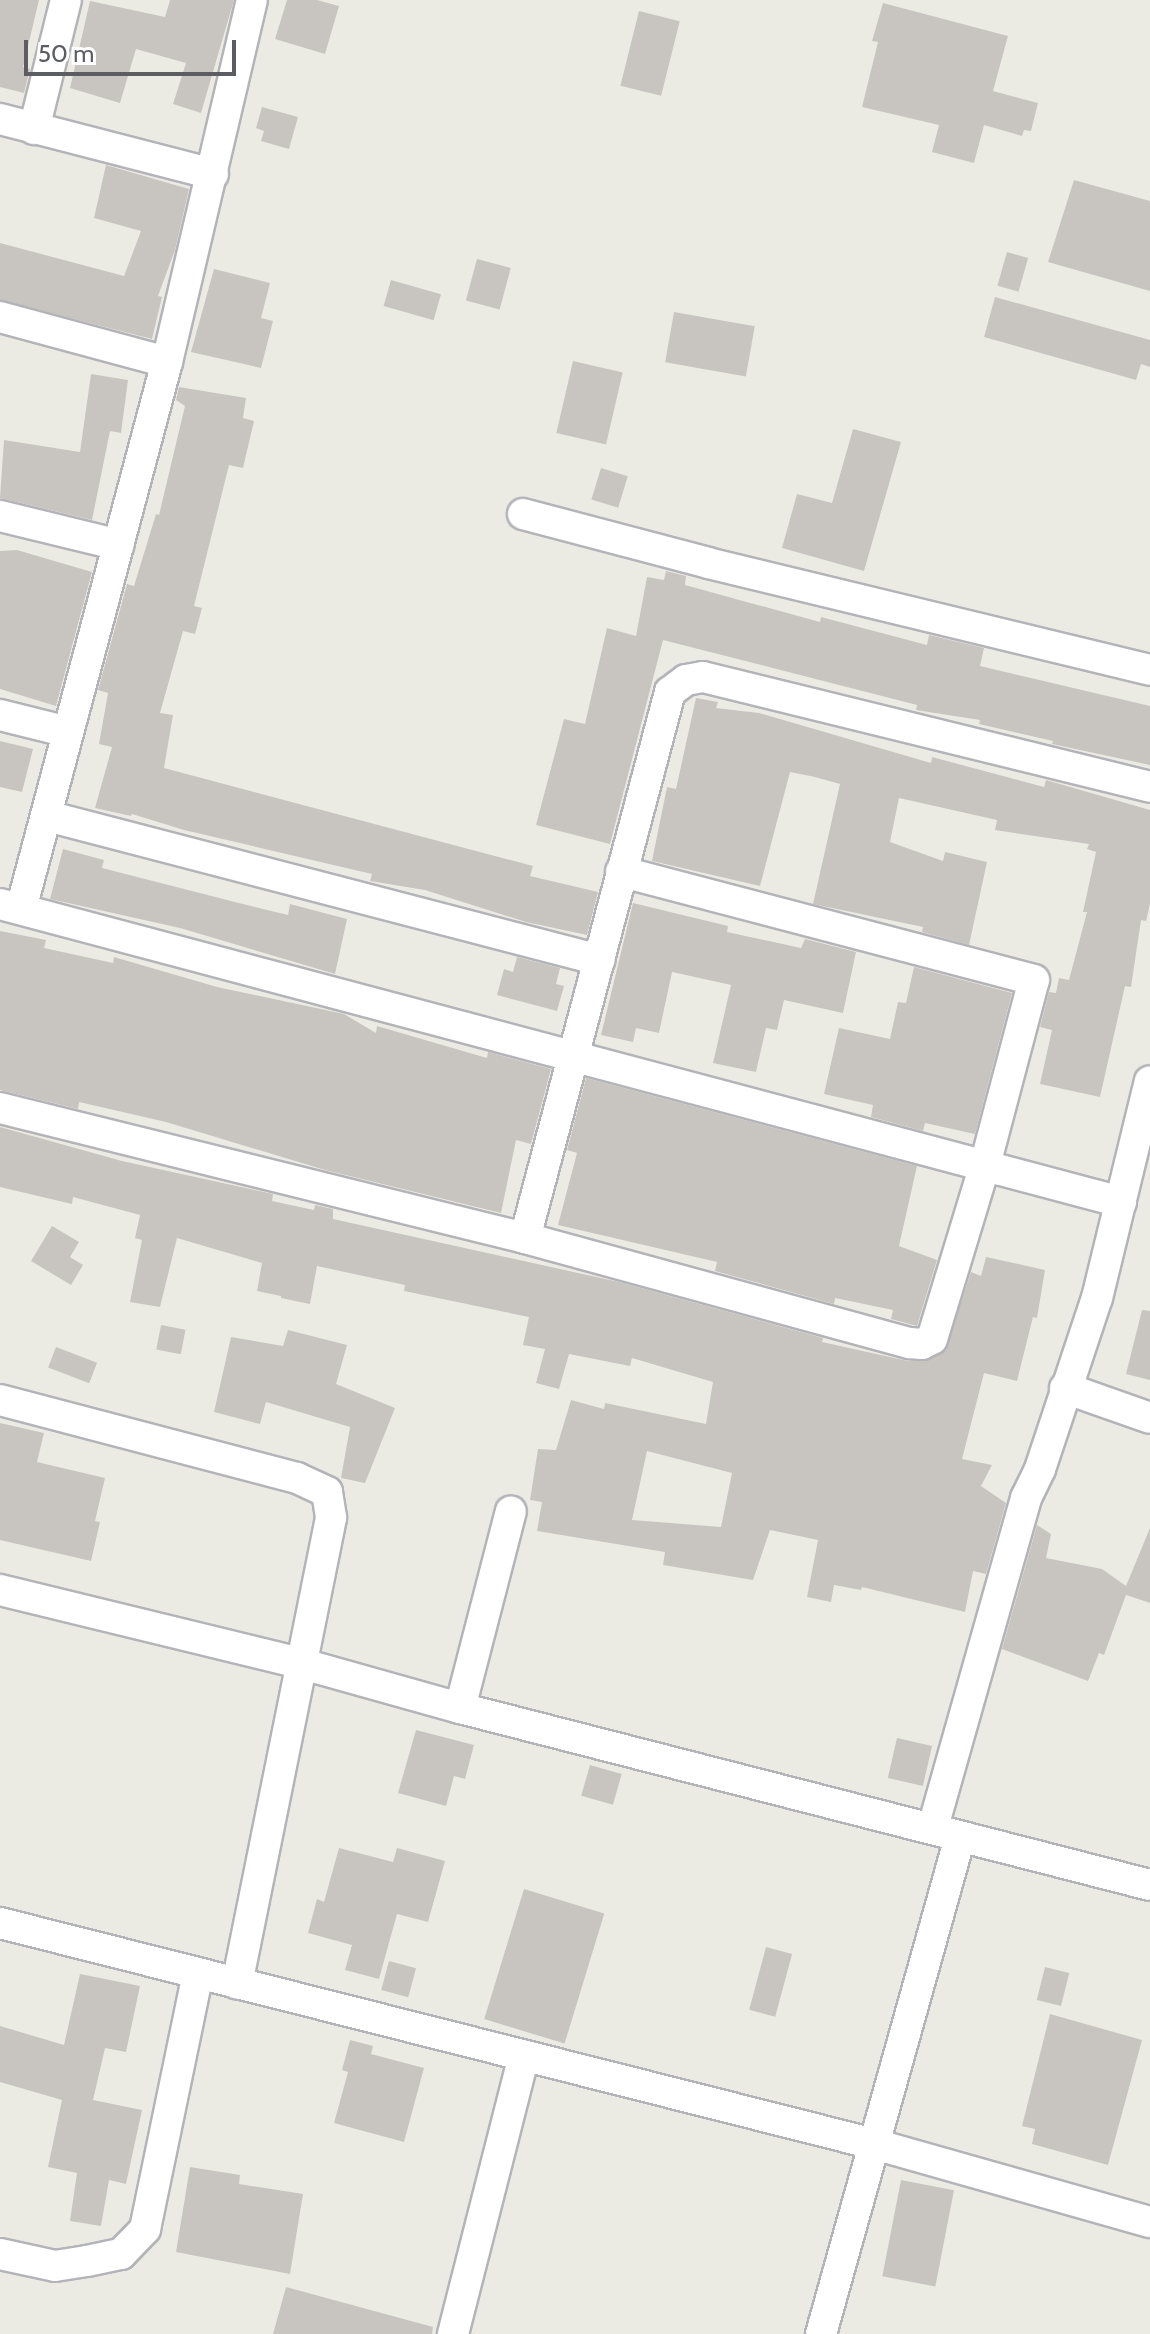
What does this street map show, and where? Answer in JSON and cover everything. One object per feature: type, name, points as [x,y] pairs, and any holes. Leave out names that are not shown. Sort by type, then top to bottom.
[{"type":"street","points":[[34,129],[66,0]]},
{"type":"street","points":[[252,0],[167,362],[47,816],[10,907],[1121,1202]]},
{"type":"street","points":[[0,119],[213,174]]},
{"type":"street","points":[[0,317],[167,362]]},
{"type":"street","points":[[523,514],[1150,670]]},
{"type":"street","points":[[0,516],[119,545]]},
{"type":"street","points":[[525,1238],[670,692],[686,680],[703,677],[1150,787]]},
{"type":"street","points":[[0,715],[68,732]]},
{"type":"street","points":[[47,816],[600,960]]},
{"type":"street","points":[[0,1108],[525,1238],[922,1344],[932,1339],[985,1165],[1034,980],[621,872]]},
{"type":"street","points":[[821,2334],[874,2144],[1026,1498],[1040,1469],[1097,1298],[1150,1081]]},
{"type":"street","points":[[1065,1388],[1150,1418]]},
{"type":"street","points":[[0,1400],[297,1478],[327,1492],[331,1518],[237,1984]]},
{"type":"street","points":[[460,1708],[511,1511]]},
{"type":"street","points":[[0,1590],[303,1664],[460,1708],[1150,1885]]},
{"type":"street","points":[[0,1923],[874,2144],[1150,2222]]},
{"type":"street","points":[[0,2254],[55,2266],[87,2261],[121,2254],[145,2229],[198,1973]]},
{"type":"street","points":[[453,2334],[524,2056]]},
{"type":"building","points":[[0,0],[39,0],[23,67],[30,69],[24,93],[0,87]]},
{"type":"building","points":[[170,0],[234,0],[201,113],[173,104],[186,63],[136,49],[120,103],[70,88],[90,1],[165,17]]},
{"type":"building","points":[[287,0],[317,0],[339,6],[325,54],[275,39]]},
{"type":"building","points":[[883,3],[1008,36],[993,91],[1038,103],[1031,131],[1024,130],[1022,136],[984,125],[974,163],[932,152],[939,125],[862,107],[878,42],[872,41]]},
{"type":"building","points":[[639,11],[680,21],[661,96],[620,86]]},
{"type":"building","points":[[262,107],[298,117],[289,149],[261,141],[264,131],[256,128]]},
{"type":"building","points":[[106,165],[189,189],[175,250],[158,296],[162,297],[152,339],[0,300],[0,243],[124,276],[141,231],[94,218]]},
{"type":"building","points":[[1074,180],[1150,201],[1150,291],[1048,262]]},
{"type":"building","points":[[1007,252],[1028,258],[1019,292],[997,286]]},
{"type":"building","points":[[477,259],[511,268],[500,310],[466,301]]},
{"type":"building","points":[[214,269],[270,283],[261,318],[273,321],[261,368],[191,352]]},
{"type":"building","points":[[391,280],[441,294],[434,320],[384,306]]},
{"type":"building","points":[[995,297],[1150,340],[1150,367],[1141,364],[1136,380],[984,337]]},
{"type":"building","points":[[674,312],[755,326],[746,376],[665,362]]},
{"type":"building","points":[[573,361],[623,372],[606,445],[556,433]]},
{"type":"building","points":[[91,374],[128,380],[121,433],[110,431],[92,520],[0,498],[4,440],[80,452]]},
{"type":"building","points":[[179,387],[246,398],[243,418],[254,421],[243,468],[229,465],[194,606],[202,608],[195,634],[183,631],[160,713],[173,715],[164,768],[533,866],[530,876],[598,892],[587,935],[526,922],[425,890],[370,881],[372,874],[184,830],[132,814],[95,808],[112,747],[99,744],[108,693],[98,690],[127,584],[134,586],[156,514],[159,515],[185,406],[176,400]]},
{"type":"building","points":[[853,429],[901,442],[864,571],[782,548],[797,494],[832,503]]},
{"type":"building","points":[[601,468],[628,476],[618,508],[591,500]]},
{"type":"building","points":[[17,550],[92,572],[56,706],[0,689],[0,551]]},
{"type":"building","points":[[666,571],[686,576],[685,585],[820,622],[821,617],[927,645],[929,635],[984,648],[980,666],[1150,706],[1150,765],[1052,744],[1053,741],[979,724],[980,720],[916,710],[917,705],[663,640],[610,844],[536,825],[564,719],[585,724],[607,628],[636,636],[647,577],[664,580]]},
{"type":"building","points":[[696,698],[718,702],[716,708],[759,713],[931,763],[932,757],[1044,787],[1046,780],[1150,810],[1150,904],[1146,921],[1141,920],[1131,987],[1125,986],[1100,1097],[1040,1084],[1052,1030],[1040,1027],[1049,992],[1056,993],[1059,978],[1069,980],[1087,912],[1083,912],[1096,852],[1087,849],[1089,844],[995,830],[997,820],[899,798],[890,842],[943,861],[945,852],[987,862],[969,945],[922,932],[923,927],[813,904],[840,784],[815,777],[790,772],[760,886],[652,861],[667,787],[676,789]]},
{"type":"building","points":[[0,741],[33,749],[22,792],[0,787]]},
{"type":"building","points":[[63,849],[104,860],[102,868],[235,902],[288,915],[290,904],[347,919],[335,974],[180,928],[50,899]]},
{"type":"building","points":[[633,903],[728,926],[727,932],[801,948],[805,939],[856,952],[843,1013],[784,1000],[777,1030],[766,1028],[756,1072],[713,1063],[731,985],[672,972],[659,1033],[636,1028],[633,1042],[601,1035]]},
{"type":"building","points":[[0,931],[46,940],[44,948],[113,963],[114,957],[217,987],[344,1014],[376,1033],[377,1026],[487,1058],[488,1052],[551,1069],[531,1144],[516,1140],[501,1213],[325,1170],[166,1122],[79,1102],[78,1109],[0,1090]]},
{"type":"building","points":[[517,957],[560,968],[556,984],[564,986],[557,1011],[497,995],[504,969],[513,972]]},
{"type":"building","points":[[914,967],[1012,993],[975,1134],[925,1123],[923,1131],[871,1117],[873,1105],[824,1094],[839,1028],[890,1039],[898,1002],[906,1003]]},
{"type":"building","points":[[586,1078],[917,1166],[899,1246],[937,1260],[917,1326],[891,1319],[893,1310],[835,1298],[834,1304],[715,1271],[717,1262],[558,1225],[577,1153],[567,1150]]},
{"type":"building","points":[[0,1127],[122,1161],[273,1194],[272,1201],[314,1210],[315,1205],[333,1209],[333,1219],[619,1282],[823,1338],[822,1342],[908,1361],[929,1360],[946,1350],[971,1272],[981,1276],[986,1257],[1045,1270],[1037,1318],[1033,1317],[1017,1381],[984,1373],[962,1459],[992,1465],[981,1486],[1006,1503],[986,1574],[973,1571],[965,1612],[862,1587],[861,1590],[834,1585],[831,1602],[807,1597],[818,1540],[770,1530],[753,1580],[663,1565],[665,1552],[537,1531],[542,1502],[530,1500],[538,1449],[556,1450],[571,1400],[604,1409],[605,1403],[706,1424],[713,1382],[632,1358],[630,1366],[569,1354],[559,1389],[536,1383],[545,1349],[523,1345],[529,1317],[404,1291],[405,1285],[317,1266],[310,1304],[281,1298],[257,1291],[262,1263],[177,1238],[160,1307],[130,1302],[142,1240],[135,1238],[140,1215],[73,1197],[72,1204],[0,1187]],"holes":[[[647,1451],[732,1473],[721,1527],[632,1520]]]},
{"type":"building","points":[[52,1226],[79,1242],[70,1257],[83,1265],[71,1285],[31,1261]]},
{"type":"building","points":[[1142,1310],[1150,1311],[1150,1380],[1126,1374]]},
{"type":"building","points":[[161,1325],[186,1330],[181,1354],[156,1350]]},
{"type":"building","points":[[288,1330],[347,1345],[336,1384],[395,1408],[365,1483],[341,1478],[350,1427],[266,1402],[260,1424],[214,1412],[231,1337],[283,1346]]},
{"type":"building","points":[[56,1347],[97,1363],[89,1383],[48,1368]]},
{"type":"building","points":[[0,1423],[44,1433],[37,1462],[105,1478],[95,1521],[100,1522],[91,1561],[0,1540]]},
{"type":"building","points":[[1037,1525],[1051,1534],[1046,1558],[1102,1569],[1126,1586],[1150,1528],[1150,1603],[1126,1595],[1104,1655],[1099,1653],[1088,1681],[1002,1649]]},
{"type":"building","points":[[416,1730],[474,1745],[465,1779],[454,1776],[446,1806],[398,1793]]},
{"type":"building","points":[[897,1738],[932,1746],[923,1786],[888,1778]]},
{"type":"building","points":[[590,1765],[622,1774],[613,1805],[581,1796]]},
{"type":"building","points":[[339,1848],[393,1862],[397,1848],[445,1861],[428,1922],[397,1914],[379,1979],[345,1970],[352,1945],[308,1933],[317,1899],[324,1902]]},
{"type":"building","points":[[524,1889],[604,1914],[565,2044],[484,2019]]},
{"type":"building","points":[[766,1947],[792,1954],[775,2017],[749,2010]]},
{"type":"building","points":[[389,1961],[416,1968],[408,1997],[381,1990]]},
{"type":"building","points":[[1045,1967],[1069,1973],[1061,2006],[1037,2000]]},
{"type":"building","points":[[80,1974],[140,1986],[126,2052],[105,2048],[93,2100],[142,2110],[126,2184],[109,2180],[101,2226],[70,2221],[77,2173],[48,2167],[62,2100],[0,2082],[0,2026],[64,2045]]},
{"type":"building","points":[[1050,2014],[1142,2040],[1108,2165],[1032,2144],[1035,2129],[1022,2126]]},
{"type":"building","points":[[350,2040],[373,2046],[371,2054],[424,2068],[404,2142],[334,2123],[348,2072],[342,2070]]},
{"type":"building","points":[[190,2167],[240,2175],[239,2184],[303,2194],[290,2274],[176,2252]]},
{"type":"building","points":[[901,2180],[954,2190],[935,2287],[882,2276]]},
{"type":"building","points":[[286,2287],[433,2327],[432,2334],[273,2334]]}]
